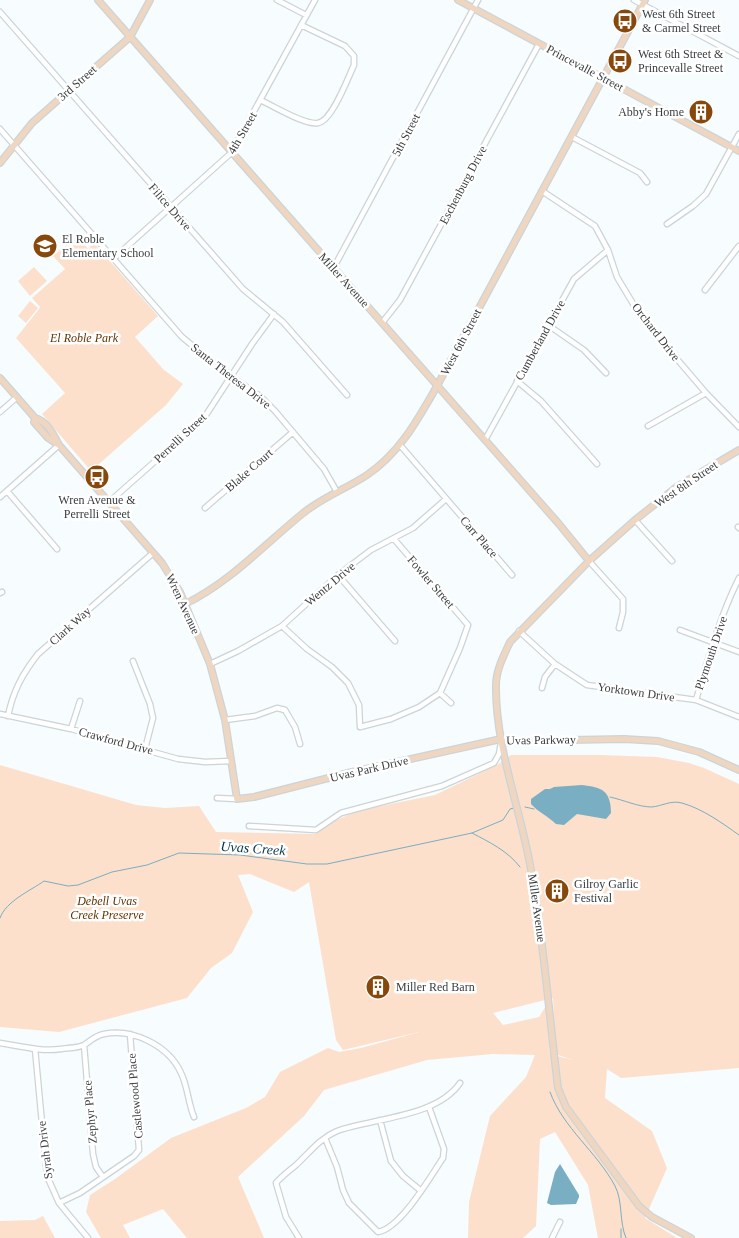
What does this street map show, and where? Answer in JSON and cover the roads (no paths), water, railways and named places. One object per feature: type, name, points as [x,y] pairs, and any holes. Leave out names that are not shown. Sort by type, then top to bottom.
[{"type":"street","name":"Miller Avenue","points":[[98,0],[559,524],[589,561]]},
{"type":"street","name":"3rd Street","points":[[0,163],[32,123],[130,37],[150,0]]},
{"type":"street","points":[[277,0],[306,16]]},
{"type":"street","name":"4th Street","points":[[114,259],[231,153],[315,0]]},
{"type":"street","name":"Princevalle Street","points":[[458,0],[739,152]]},
{"type":"street","name":"5th Street","points":[[333,269],[478,0]]},
{"type":"street","points":[[634,0],[644,2],[739,56]]},
{"type":"street","name":"West 6th Street","points":[[186,604],[220,585],[307,510],[369,474],[400,445],[437,386],[644,2]]},
{"type":"street","name":"Filice Drive","points":[[0,12],[243,289],[283,322],[346,395]]},
{"type":"street","points":[[260,100],[308,122],[319,123],[329,116],[354,65],[354,56],[345,46],[301,25]]},
{"type":"street","name":"Eschenburg Drive","points":[[382,323],[400,300],[539,44]]},
{"type":"street","name":"Santa Theresa Drive","points":[[0,129],[182,337],[231,376],[260,396],[293,432],[327,474],[337,492]]},
{"type":"street","points":[[667,224],[693,206],[706,194],[739,134]]},
{"type":"street","points":[[572,137],[640,173],[647,182]]},
{"type":"street","name":"Orchard Drive","points":[[542,191],[595,226],[608,250],[617,277],[641,317],[706,393],[739,427]]},
{"type":"street","points":[[705,290],[739,246]]},
{"type":"street","name":"Cumberland Drive","points":[[485,440],[574,279],[608,250]]},
{"type":"street","name":"Perrelli Street","points":[[109,502],[204,418],[260,331],[274,314]]},
{"type":"street","points":[[548,325],[584,350],[606,373]]},
{"type":"street","name":"Wren Avenue","points":[[0,378],[35,418],[41,419],[54,434],[59,445],[153,553],[174,580],[186,604],[210,664],[225,720],[237,799]]},
{"type":"street","points":[[517,381],[541,401],[597,464]]},
{"type":"street","points":[[648,426],[706,393]]},
{"type":"street","points":[[0,412],[17,397]]},
{"type":"street","name":"Blake Court","points":[[205,508],[293,432]]},
{"type":"street","points":[[0,497],[59,445]]},
{"type":"street","name":"Carr Place","points":[[400,445],[512,575]]},
{"type":"street","name":"West 8th Street","points":[[634,520],[678,486],[739,450]]},
{"type":"street","points":[[7,491],[57,549]]},
{"type":"street","name":"Wentz Drive","points":[[210,664],[238,651],[282,626],[338,575],[372,550],[412,528],[446,499]]},
{"type":"street","name":"Miller Avenue","points":[[634,520],[589,561],[519,631],[510,642],[504,655],[496,682],[501,739],[531,872],[558,1088],[561,1098],[639,1206],[652,1217],[691,1238]]},
{"type":"street","points":[[634,520],[672,561]]},
{"type":"street","name":"Fowler Street","points":[[394,539],[468,625],[440,693]]},
{"type":"street","name":"Clark Way","points":[[8,716],[16,688],[24,672],[38,654],[153,553]]},
{"type":"street","points":[[589,561],[623,599],[623,612],[619,628]]},
{"type":"street","points":[[338,575],[395,641]]},
{"type":"street","name":"Plymouth Drive","points":[[696,700],[714,642],[732,591],[739,578]]},
{"type":"street","points":[[282,626],[307,650],[332,667],[348,683],[358,705],[360,726],[391,719],[419,707],[440,693],[452,703]]},
{"type":"street","points":[[680,630],[739,652]]},
{"type":"street","name":"Yorktown Drive","points":[[519,631],[555,664],[586,685],[696,700],[739,717]]},
{"type":"street","points":[[133,661],[150,704],[153,718],[145,749]]},
{"type":"street","points":[[542,688],[545,677],[555,664]]},
{"type":"street","points":[[71,729],[80,701]]},
{"type":"street","points":[[225,720],[255,716],[277,708],[285,710],[295,727],[300,744]]},
{"type":"street","name":"Crawford Drive","points":[[0,714],[71,729],[178,759],[205,762],[232,761]]},
{"type":"street","name":"Uvas Parkway","points":[[249,826],[316,830],[341,813],[442,786],[494,763],[499,754],[501,739],[514,741],[624,739],[658,741],[699,752],[739,770]]},
{"type":"street","name":"Uvas Park Drive","points":[[237,799],[254,797],[352,772],[501,739]]},
{"type":"street","points":[[217,798],[237,799]]},
{"type":"street","points":[[0,1043],[35,1049],[59,1050],[84,1045],[89,1040],[105,1034],[130,1034],[157,1045],[174,1061],[181,1073],[194,1118]]},
{"type":"street","name":"Castlewood Place","points":[[58,1203],[80,1193],[134,1156],[139,1150],[130,1034]]},
{"type":"street","name":"Zephyr Place","points":[[84,1045],[93,1154],[96,1167],[103,1177]]},
{"type":"street","name":"Syrah Drive","points":[[35,1049],[47,1176],[58,1203],[88,1238]]},
{"type":"street","points":[[299,1238],[286,1217],[276,1183],[284,1173],[294,1166],[317,1143],[336,1132],[429,1108],[454,1091],[460,1083]]},
{"type":"street","points":[[378,1232],[384,1231],[404,1214],[444,1158],[444,1150],[429,1108]]},
{"type":"street","points":[[380,1120],[392,1161],[403,1176],[420,1190]]},
{"type":"street","points":[[325,1138],[349,1202],[378,1232],[381,1238]]},
{"type":"street","points":[[552,1238],[560,1222]]},
{"type":"water","points":[[582,785],[600,789],[607,795],[611,806],[611,813],[606,819],[577,814],[564,825],[556,824],[531,804],[531,799],[545,789]]},
{"type":"water","points":[[560,1164],[579,1195],[576,1204],[551,1205],[547,1203],[555,1172]]},
{"type":"waterway","name":"Uvas Creek","points":[[610,797],[647,807],[674,802],[682,803],[705,813],[739,835]]},
{"type":"waterway","name":"Uvas Creek","points":[[525,807],[534,809]]},
{"type":"waterway","name":"Uvas Creek","points":[[0,918],[7,906],[44,881],[68,886],[78,885],[112,872],[147,865],[179,853],[240,855],[307,864],[327,864],[472,833],[503,820],[510,809],[514,808]]},
{"type":"waterway","points":[[472,833],[504,852],[520,867]]},
{"type":"waterway","points":[[550,1092],[563,1117],[599,1162],[615,1186],[626,1238]]},
{"type":"waterway","points":[[621,1229],[621,1238]]},
{"type":"place","name":"West 6th Street & Carmel Street","points":[[625,21]]},
{"type":"place","name":"West 6th Street & Princevalle Street","points":[[620,61]]},
{"type":"place","name":"Abby's Home","points":[[701,112]]},
{"type":"place","name":"El Roble Elementary School","points":[[45,246]]},
{"type":"place","name":"Wren Avenue & Perrelli Street","points":[[97,477]]},
{"type":"place","name":"Gilroy Garlic Festival","points":[[557,891]]},
{"type":"place","name":"Miller Red Barn","points":[[378,987]]},
{"type":"park label","name":"El Roble Park","points":[[84,338]]},
{"type":"park label","name":"Debell Uvas Creek Preserve","points":[[107,908]]}]
